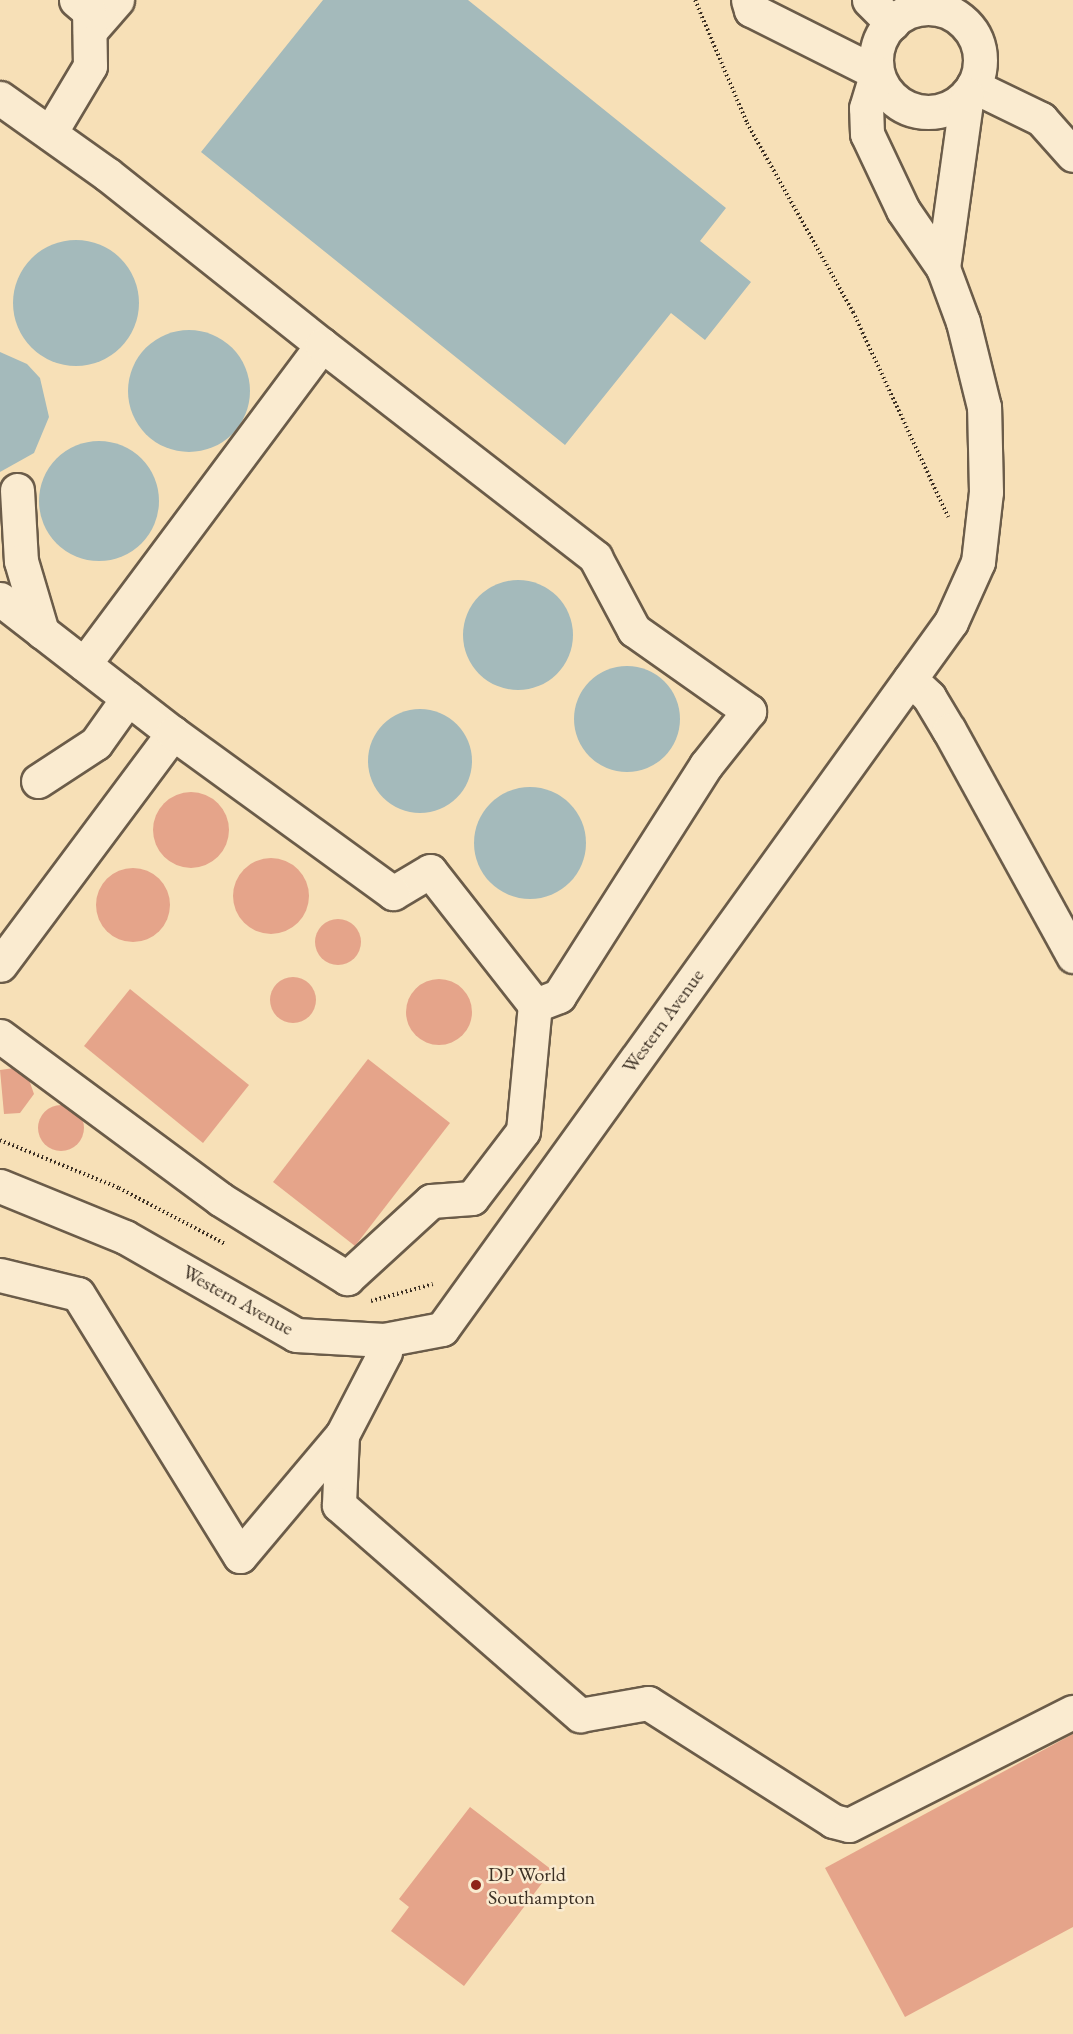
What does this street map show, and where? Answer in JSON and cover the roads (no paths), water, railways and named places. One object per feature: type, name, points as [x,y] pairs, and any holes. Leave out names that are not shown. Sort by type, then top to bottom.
[{"type":"street","points":[[50,133],[90,66],[89,11],[76,0]]},
{"type":"street","points":[[90,31],[117,0]]},
{"type":"street","points":[[748,0],[751,10],[877,73],[894,100],[908,108],[939,111],[970,91]]},
{"type":"street","points":[[869,0],[892,23]]},
{"type":"street","points":[[921,8],[953,14],[966,24],[980,54],[970,91],[943,268],[903,210],[867,134],[866,108],[877,73],[881,37],[892,23],[921,8]]},
{"type":"street","points":[[970,91],[1041,119],[1073,155]]},
{"type":"street","points":[[0,98],[50,133],[595,557],[634,630],[749,711],[700,773],[559,996],[535,1005]]},
{"type":"street","name":"Western Avenue","points":[[0,1186],[126,1237],[296,1335],[384,1340],[442,1329],[951,622],[978,562],[986,492],[984,407],[963,322],[943,268]]},
{"type":"street","points":[[84,664],[322,345]]},
{"type":"street","points":[[17,490],[21,561],[42,632]]},
{"type":"street","points":[[0,599],[173,733],[393,893],[430,871],[535,1005],[523,1131],[472,1198],[431,1201],[347,1278],[220,1199],[0,1036]]},
{"type":"street","points":[[910,679],[929,696],[1073,956]]},
{"type":"street","points":[[38,781],[96,743],[128,698]]},
{"type":"street","points":[[0,965],[173,733]]},
{"type":"street","points":[[0,1275],[78,1294],[240,1556],[342,1436],[385,1352],[384,1340]]},
{"type":"street","points":[[342,1436],[339,1505],[580,1714],[648,1703],[832,1821],[849,1825],[1073,1712]]},
{"type":"place","name":"DP World Southampton","points":[[476,1885]]}]
